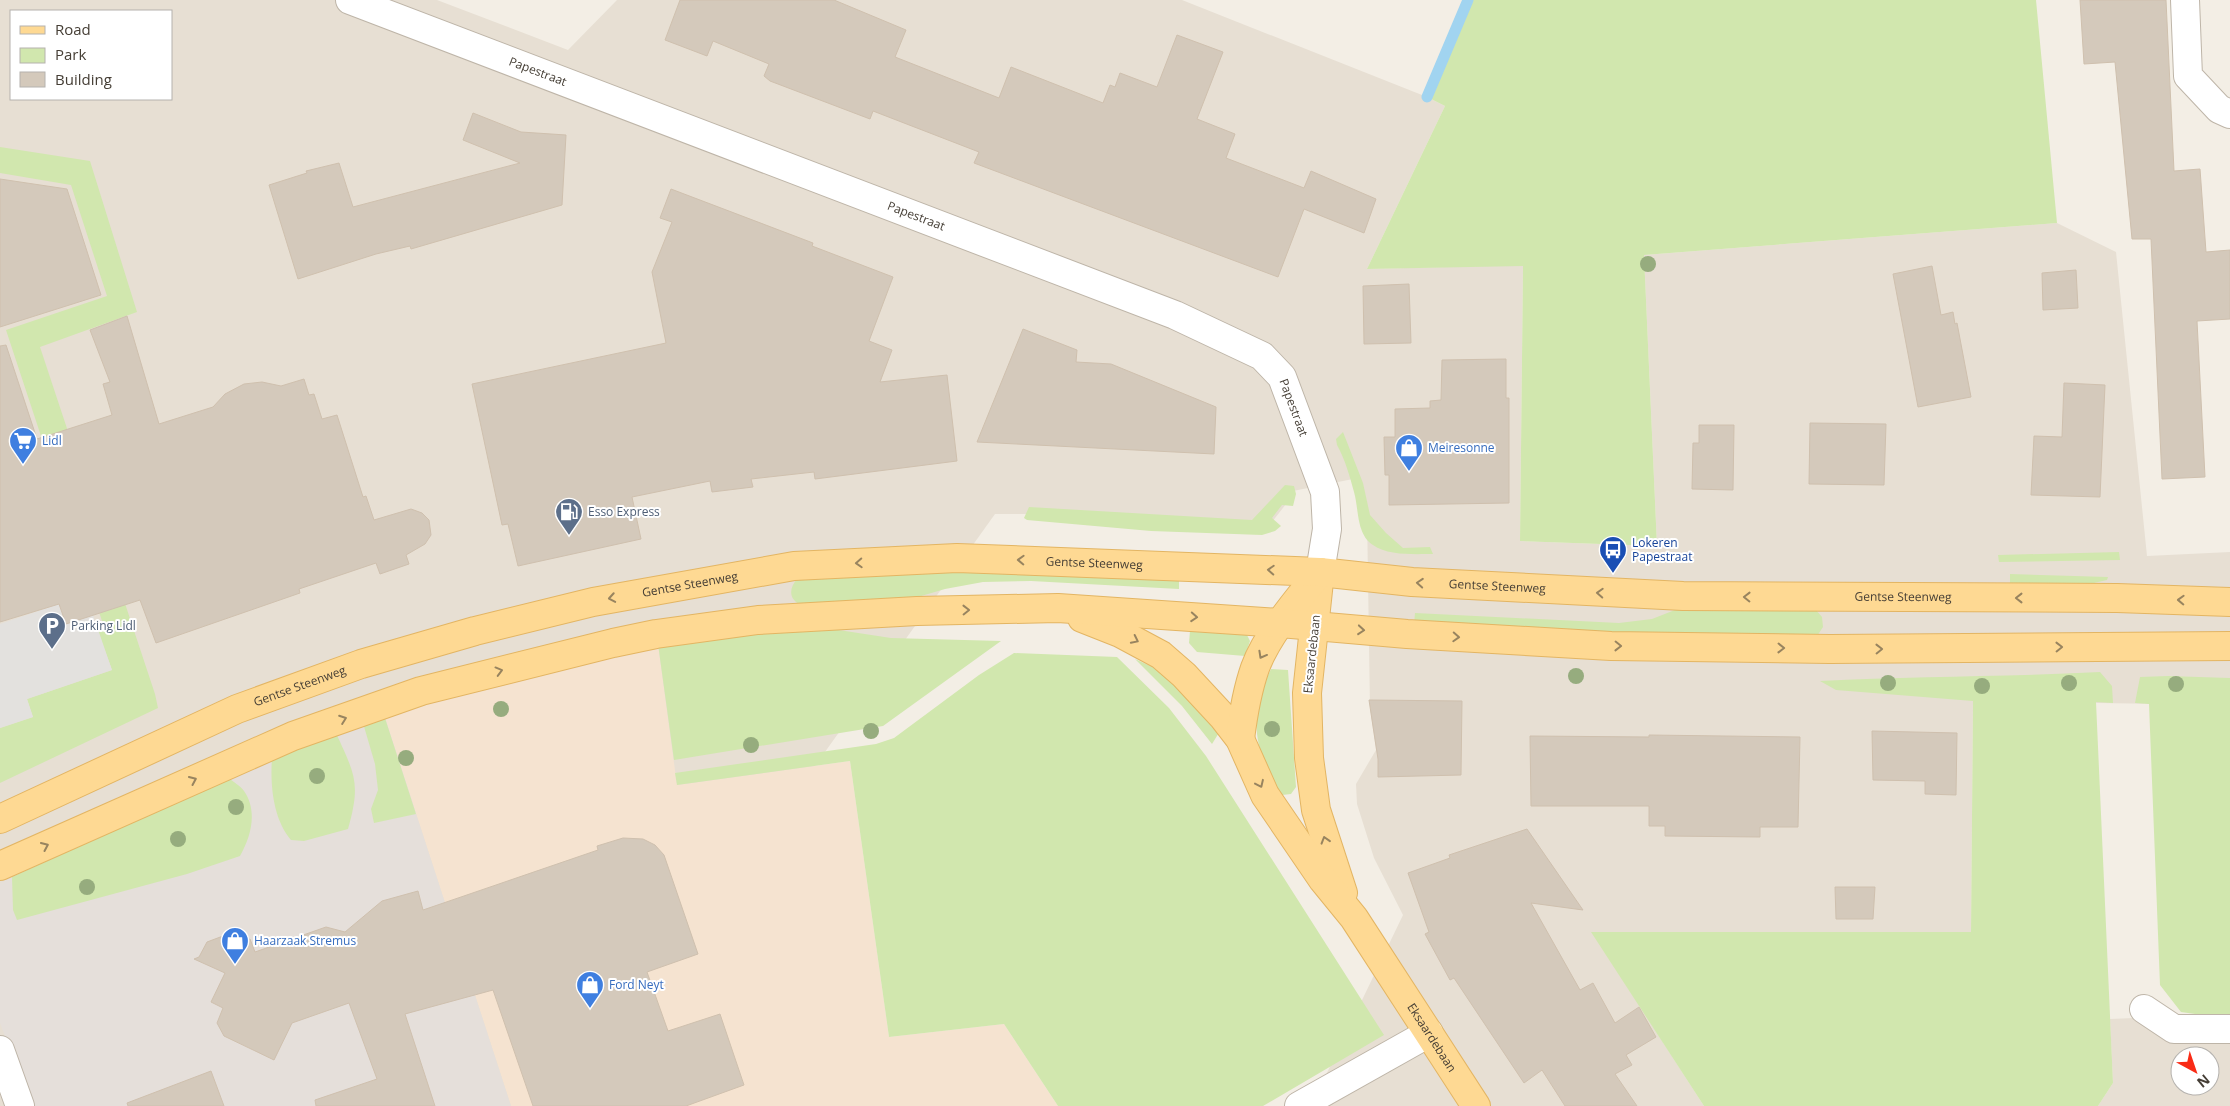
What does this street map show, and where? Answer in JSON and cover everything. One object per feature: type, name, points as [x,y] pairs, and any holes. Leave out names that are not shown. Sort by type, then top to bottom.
[{"type":"main road","name":"Gentse Steenweg","points":[[0,819],[237,709],[361,664],[466,634],[593,602],[794,566],[957,558],[1320,572],[1412,582],[1683,596],[1964,599],[2117,598],[2230,602]]},
{"type":"main road","name":"Eksaardebaan","points":[[1240,739],[1243,715],[1256,666],[1280,623],[1320,572]]},
{"type":"main road","name":"Eksaardebaan","points":[[1320,572],[1307,693],[1309,758],[1316,810],[1338,882],[1354,918]]},
{"type":"main road","name":"Eksaardebaan","points":[[1058,608],[1120,633],[1161,655],[1199,690],[1240,739],[1265,795],[1323,880],[1354,918],[1476,1106]]},
{"type":"main road","points":[[0,866],[293,736],[421,692],[562,654],[656,634],[758,620],[917,611],[1058,608],[1280,623],[1407,634],[1611,646],[1830,649],[2230,646]]},
{"type":"street","name":"Papestraat","points":[[350,0],[1175,315],[1262,356],[1282,376],[1325,492],[1327,529],[1320,572]]},
{"type":"street","points":[[2185,0],[2188,76],[2219,109],[2230,114]]},
{"type":"street","points":[[2144,1008],[2174,1030],[2230,1030]]},
{"type":"street","points":[[1299,1106],[1429,1033]]},
{"type":"street","points":[[0,1050],[20,1106]]},
{"type":"shaded area","points":[[0,0],[437,0],[568,50],[617,0],[1182,0],[1427,97],[1445,106],[1367,269],[1523,265],[1520,541],[1657,546],[1644,255],[2057,223],[2116,252],[2147,556],[2230,552],[2230,705],[1973,701],[1971,932],[1592,932],[1704,1106],[1311,1106],[1403,915],[1374,858],[1357,804],[1356,784],[1376,750],[1370,709],[1367,513],[1358,478],[1288,492],[1290,499],[1268,527],[1098,514],[995,514],[572,1106],[0,1106]]},
{"type":"shaded area","name":"Parking Lidl","points":[[59,604],[66,624],[93,615],[112,670],[27,699],[33,717],[0,728],[0,624]]},
{"type":"shaded area","points":[[658,644],[677,785],[850,761],[889,1037],[1004,1024],[1058,1106],[511,1106],[384,715],[611,653]]},
{"type":"shaded area","points":[[384,715],[511,1106],[31,1106],[0,1023],[0,883],[272,758]]},
{"type":"shaded area","points":[[2230,1014],[2230,1106],[2098,1106],[2113,1083],[2110,1019]]},
{"type":"green space","points":[[1468,0],[2036,0],[2057,223],[1644,255],[1657,546],[1520,541],[1523,266],[1367,269],[1445,106],[1427,97]]},
{"type":"green space","points":[[0,147],[90,161],[137,312],[40,347],[158,708],[0,783],[0,728],[33,717],[27,699],[112,670],[97,629],[104,627],[6,330],[107,296],[71,185],[0,173]]},
{"type":"green space","points":[[1343,432],[1363,483],[1370,515],[1403,548],[1430,547],[1433,554],[1394,553],[1379,549],[1368,540],[1361,528],[1351,480],[1337,445],[1336,439]]},
{"type":"green space","points":[[1285,485],[1294,486],[1296,494],[1293,506],[1282,505],[1272,518],[1281,526],[1275,531],[1262,535],[1151,531],[1027,520],[1024,518],[1029,507],[1252,520]]},
{"type":"green space","points":[[2119,552],[2120,560],[1999,562],[1998,555]]},
{"type":"green space","points":[[954,570],[1179,579],[1179,589],[1031,581],[983,582],[945,589],[911,599],[802,605],[794,600],[791,594],[792,586],[797,579]]},
{"type":"green space","points":[[2010,574],[2108,577],[2107,580],[2085,585],[2010,585]]},
{"type":"green space","points":[[1680,608],[1816,610],[1822,617],[1823,627],[1817,636],[1609,636],[1414,624],[1415,613],[1619,623],[1652,619]]},
{"type":"green space","points":[[795,629],[832,629],[891,638],[1001,641],[883,726],[674,760],[658,644]]},
{"type":"green space","points":[[1190,631],[1247,635],[1250,641],[1245,656],[1197,652],[1189,643]]},
{"type":"green space","points":[[1014,653],[1117,657],[1169,708],[1206,756],[1384,1035],[1263,1106],[1058,1106],[1004,1024],[889,1037],[850,761],[677,785],[675,773],[876,744],[894,738],[979,675]]},
{"type":"green space","points":[[1135,659],[1159,670],[1220,731],[1212,744],[1182,706]]},
{"type":"green space","points":[[1271,669],[1288,670],[1296,787],[1291,794],[1282,795],[1275,786],[1258,743],[1258,707]]},
{"type":"green space","points":[[2100,672],[2112,686],[2113,703],[2096,702],[2113,1083],[2098,1106],[1704,1106],[1591,932],[1971,932],[1973,701],[1836,690],[1820,681]]},
{"type":"green space","points":[[2140,677],[2230,678],[2230,1019],[2181,1012],[2160,985],[2149,704],[2135,703]]},
{"type":"green space","points":[[384,715],[416,814],[374,823],[371,809],[378,790],[375,764],[363,723]]},
{"type":"green space","points":[[336,733],[348,759],[354,780],[354,800],[348,829],[304,841],[291,840],[280,822],[274,801],[272,758]]},
{"type":"green space","points":[[229,778],[243,789],[251,807],[250,832],[240,856],[187,874],[17,920],[13,910],[12,877]]},
{"type":"building","points":[[680,0],[834,0],[906,30],[895,57],[999,98],[1011,67],[1103,103],[1110,85],[1115,87],[1120,73],[1157,87],[1177,35],[1223,52],[1197,119],[1235,134],[1226,158],[1304,188],[1311,171],[1376,199],[1364,233],[1304,209],[1278,277],[974,163],[979,152],[873,111],[870,119],[770,81],[764,76],[769,64],[713,41],[707,56],[665,40]]},
{"type":"building","points":[[2080,0],[2166,0],[2174,171],[2200,169],[2206,252],[2230,250],[2230,319],[2197,321],[2205,477],[2162,479],[2151,239],[2132,239],[2115,62],[2084,64]]},
{"type":"building","points":[[473,113],[521,132],[566,135],[562,205],[411,249],[410,246],[376,254],[298,279],[269,185],[307,173],[306,171],[339,163],[353,207],[520,163],[463,140]]},
{"type":"building","points":[[0,179],[67,189],[101,295],[0,327]]},
{"type":"building","points":[[671,189],[813,243],[812,246],[893,277],[869,341],[892,350],[880,382],[947,375],[957,461],[815,479],[814,472],[751,479],[753,487],[712,492],[710,481],[632,497],[641,539],[518,566],[508,524],[502,525],[472,384],[666,343],[652,272],[672,222],[660,218]]},
{"type":"building","points":[[1932,266],[1941,315],[1953,312],[1955,324],[1957,323],[1971,397],[1918,407],[1893,274]]},
{"type":"building","points":[[2076,270],[2078,308],[2043,310],[2042,273]]},
{"type":"building","points":[[1409,284],[1411,343],[1364,344],[1363,286]]},
{"type":"building","points":[[127,316],[159,424],[213,407],[225,394],[244,384],[262,382],[281,386],[304,379],[309,395],[314,394],[322,419],[337,415],[363,497],[366,496],[374,520],[411,509],[422,513],[429,520],[431,535],[425,544],[406,555],[409,564],[380,574],[376,563],[299,589],[300,593],[156,643],[140,600],[66,624],[59,604],[0,622],[0,346],[6,345],[37,439],[112,415],[103,384],[110,382],[90,330]]},
{"type":"building","points":[[1023,329],[1077,350],[1076,362],[1111,364],[1216,407],[1214,454],[977,442]]},
{"type":"building","points":[[1506,359],[1506,398],[1509,398],[1509,503],[1389,505],[1389,475],[1385,475],[1384,437],[1395,437],[1395,409],[1430,408],[1430,401],[1441,400],[1442,360]]},
{"type":"building","points":[[2064,383],[2105,385],[2100,497],[2031,495],[2034,436],[2062,437]]},
{"type":"building","points":[[1810,423],[1886,424],[1884,485],[1809,484]]},
{"type":"building","points":[[1699,425],[1734,425],[1733,490],[1692,489],[1693,443],[1699,443]]},
{"type":"building","points":[[1369,700],[1462,701],[1461,775],[1378,777],[1378,759]]},
{"type":"building","points":[[1872,731],[1957,733],[1956,795],[1925,794],[1925,781],[1873,780]]},
{"type":"building","points":[[1649,735],[1800,737],[1798,827],[1760,827],[1760,837],[1665,836],[1665,826],[1649,826],[1649,806],[1531,806],[1530,736],[1649,737]]},
{"type":"building","points":[[1527,829],[1583,910],[1531,903],[1580,990],[1593,983],[1615,1023],[1639,1007],[1656,1037],[1626,1055],[1632,1065],[1615,1074],[1637,1106],[1565,1106],[1542,1070],[1524,1083],[1454,978],[1450,980],[1425,934],[1429,932],[1408,873],[1450,858],[1449,855]]},
{"type":"building","points":[[623,838],[643,839],[655,845],[664,855],[698,954],[647,972],[668,1031],[720,1014],[744,1085],[686,1106],[533,1106],[493,990],[405,1014],[435,1106],[316,1106],[315,1100],[377,1079],[349,1003],[292,1023],[274,1060],[224,1036],[217,1023],[223,1008],[211,1002],[225,973],[194,959],[199,957],[207,942],[231,933],[235,945],[250,939],[255,952],[326,927],[345,932],[382,901],[418,891],[423,910],[598,850],[597,846]]},
{"type":"building","points":[[1835,887],[1875,887],[1873,919],[1836,919]]},
{"type":"building","points":[[211,1071],[224,1106],[128,1106],[127,1103]]},
{"type":"waterway","points":[[1427,97],[1468,0]]},
{"type":"place","name":"Lidl","points":[[23,465]]},
{"type":"place","name":"Meiresonne","points":[[1409,472]]},
{"type":"place","name":"Esso Express","points":[[569,536]]},
{"type":"place","name":"Lokeren Papestraat","points":[[1613,574]]},
{"type":"place","name":"Parking Lidl","points":[[52,650]]},
{"type":"place","name":"Haarzaak Stremus","points":[[235,965]]},
{"type":"place","name":"Ford Neyt","points":[[590,1009]]}]
